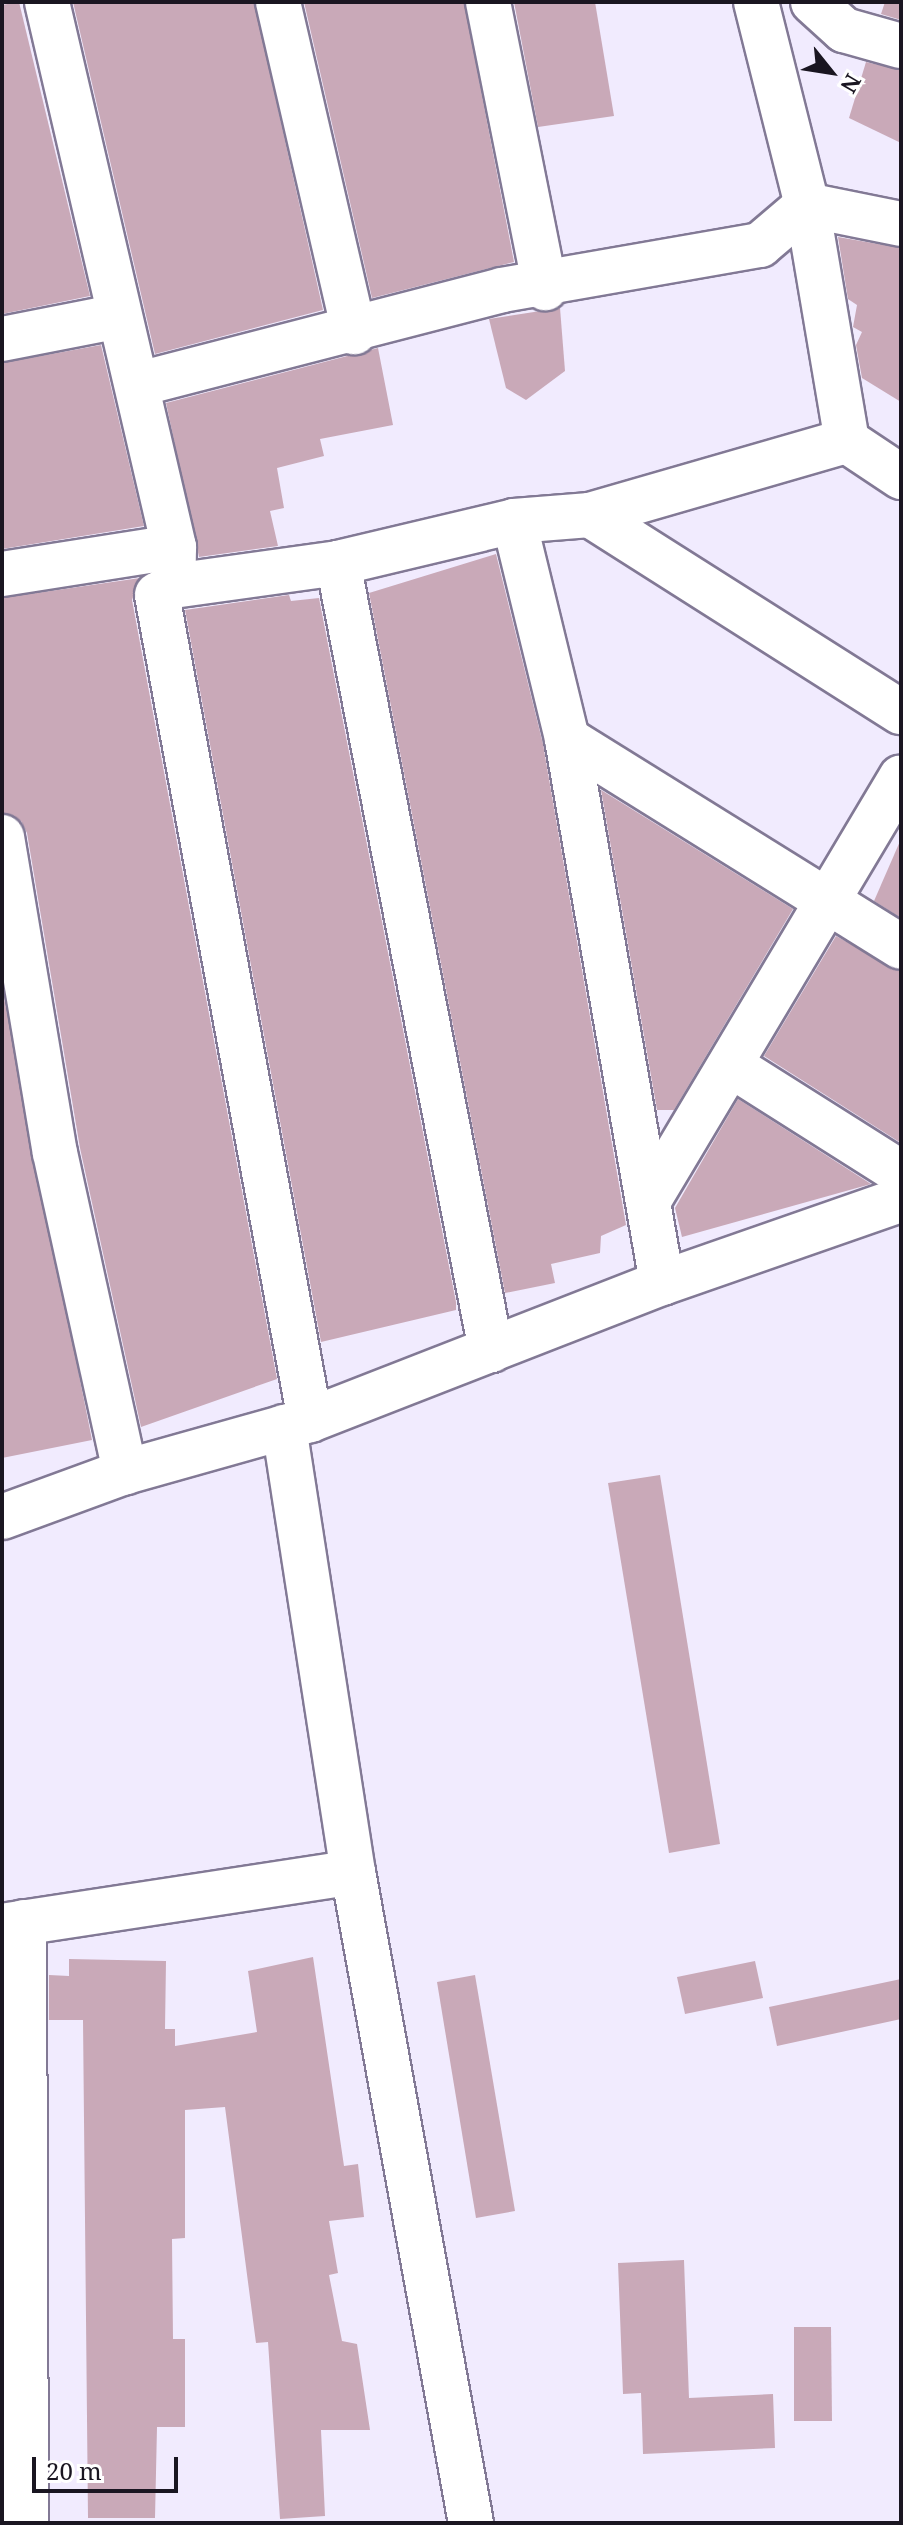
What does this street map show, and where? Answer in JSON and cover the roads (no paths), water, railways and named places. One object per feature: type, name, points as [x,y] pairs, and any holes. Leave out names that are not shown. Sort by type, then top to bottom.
[{"type":"street","points":[[47,2],[119,316],[139,384],[173,566],[157,595],[297,1423],[353,1872],[471,2523]]},
{"type":"street","points":[[278,2],[354,332]]},
{"type":"street","points":[[488,2],[545,288]]},
{"type":"street","points":[[756,2],[807,205],[847,441]]},
{"type":"street","points":[[836,11],[901,46]]},
{"type":"street","points":[[139,384],[354,332],[502,290],[545,288],[760,245],[807,205]]},
{"type":"street","points":[[807,205],[901,224]]},
{"type":"street","points":[[2,339],[119,316]]},
{"type":"street","points":[[2,574],[173,566],[338,563],[514,521],[590,515],[847,441],[899,471]]},
{"type":"street","points":[[590,515],[901,712]]},
{"type":"street","points":[[514,521],[567,739],[662,1283]]},
{"type":"street","points":[[338,563],[491,1350]]},
{"type":"street","points":[[567,739],[830,898],[901,947]]},
{"type":"street","points":[[649,1200],[732,1066],[901,777]]},
{"type":"street","points":[[2,837],[55,1153],[125,1472]]},
{"type":"street","points":[[732,1066],[901,1173]]},
{"type":"street","points":[[2,1517],[125,1472],[297,1423],[662,1283],[901,1200]]},
{"type":"street","points":[[26,2523],[13,1924],[353,1872]]}]
